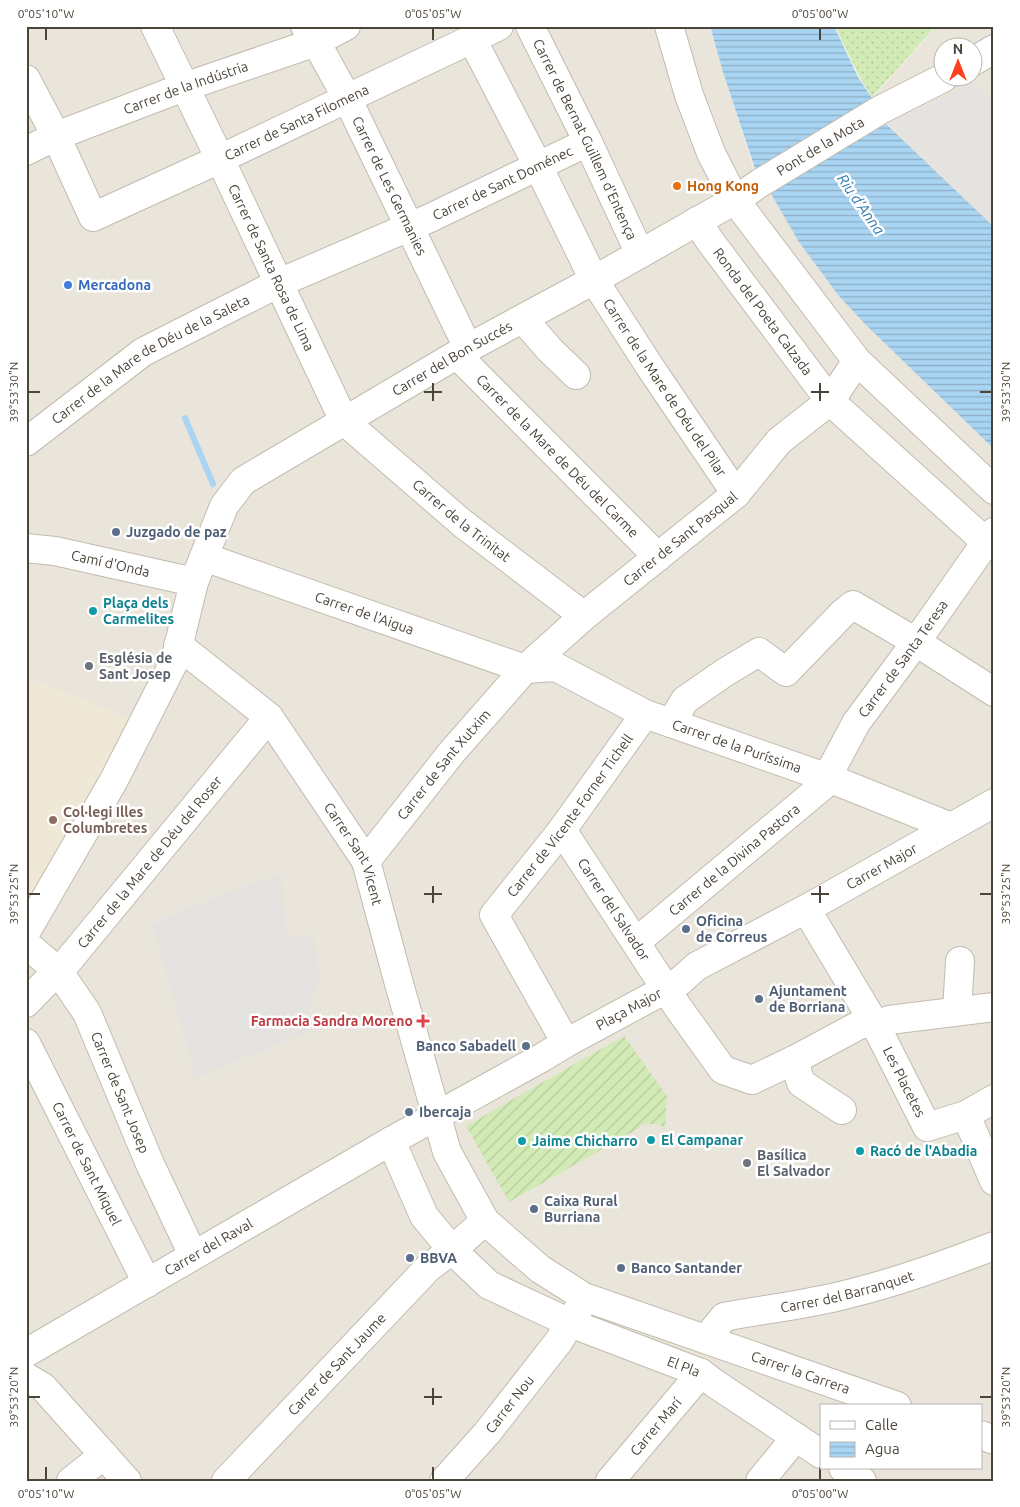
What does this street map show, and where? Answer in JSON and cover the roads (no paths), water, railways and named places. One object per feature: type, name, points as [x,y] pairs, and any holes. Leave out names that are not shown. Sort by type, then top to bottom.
[{"type":"street","name":"Carrer de Santa Rosa de Lima","points":[[155,26],[220,158],[344,421]]},
{"type":"street","name":"Carrer de la Indústria","points":[[26,151],[56,136],[311,34],[346,26]]},
{"type":"street","name":"Carrer de Santa Filomena","points":[[56,136],[92,217],[498,26]]},
{"type":"street","name":"Carrer de Bernat Guillem d'Entença","points":[[530,26],[588,142],[640,254]]},
{"type":"street","points":[[670,26],[689,95],[711,153],[735,200],[856,361],[994,490]]},
{"type":"street","name":"Carrer de Les Germanies","points":[[311,34],[347,98],[409,226],[463,352]]},
{"type":"street","name":"Carrer de la Mare de Déu del Pilar","points":[[472,39],[538,166],[594,280],[736,494]]},
{"type":"street","points":[[982,56],[994,49]]},
{"type":"street","points":[[26,79],[56,136]]},
{"type":"street","name":"Pont de la Mota","points":[[760,183],[880,110],[932,84]]},
{"type":"street","name":"Carrer de Sant Doménec","points":[[279,282],[430,218],[588,142]]},
{"type":"street","name":"Carrer del Bon Succés","points":[[26,932],[118,771],[175,660],[199,569],[224,506],[243,481],[463,352],[735,200],[760,183]]},
{"type":"street","name":"Ronda del Poeta Calzada","points":[[697,221],[830,401],[990,537]]},
{"type":"street","name":"Carrer de la Mare de Déu de la Saleta","points":[[26,442],[143,352],[279,282]]},
{"type":"street","points":[[523,319],[550,350],[576,375]]},
{"type":"street","name":"Carrer de la Mare de Déu del Carme","points":[[463,352],[658,557]]},
{"type":"street","points":[[830,401],[856,361]]},
{"type":"street","name":"Carrer de Sant Pasqual","points":[[524,669],[584,616],[736,494],[779,441],[830,401]]},
{"type":"street","name":"Carrer de la Trinitat","points":[[344,421],[462,523],[584,616]]},
{"type":"street","name":"Carrer de Santa Teresa","points":[[831,779],[832,770],[856,722],[916,642],[990,537]]},
{"type":"street","name":"Camí d'Onda","points":[[27,550],[55,551],[199,569]]},
{"type":"street","name":"Carrer de l'Aigua","points":[[199,569],[524,669]]},
{"type":"street","points":[[671,723],[685,700],[759,652],[786,672],[843,613],[854,605],[994,692]]},
{"type":"street","name":"Carrer Sant Vicent","points":[[178,645],[269,718],[366,861],[436,1116]]},
{"type":"street","name":"Carrer de la Puríssima","points":[[524,669],[556,667],[645,714],[960,822],[994,828]]},
{"type":"street","name":"Carrer de Sant Xutxim","points":[[366,861],[452,752],[524,669]]},
{"type":"street","name":"Carrer de Vicente Forner Tichell","points":[[566,1042],[494,914],[562,830],[645,714]]},
{"type":"street","name":"Carrer de la Mare de Déu del Roser","points":[[26,1003],[51,977],[59,972],[269,718]]},
{"type":"street","name":"Carrer de la Divina Pastora","points":[[636,942],[831,779]]},
{"type":"street","name":"Carrer Major","points":[[667,989],[679,982],[697,966],[806,910],[994,803]]},
{"type":"street","name":"Carrer del Salvador","points":[[562,830],[667,989]]},
{"type":"street","points":[[806,910],[876,1026]]},
{"type":"street","name":"Carrer de Sant Josep","points":[[26,944],[59,972],[87,1013],[150,1164],[193,1255]]},
{"type":"street","points":[[957,1011],[960,961]]},
{"type":"street","name":"Plaça Major","points":[[436,1116],[544,1057],[566,1042],[667,989],[723,1070],[752,1080],[864,1023],[876,1026],[889,1020],[994,1007]]},
{"type":"street","name":"Les Placetes","points":[[876,1026],[927,1127],[966,1115]]},
{"type":"street","name":"Carrer de Sant Miquel","points":[[26,1043],[147,1283]]},
{"type":"street","points":[[794,1060],[801,1083],[842,1110]]},
{"type":"street","points":[[994,1099],[966,1115],[994,1181]]},
{"type":"street","points":[[391,1141],[436,1116]]},
{"type":"street","name":"El Pla","points":[[391,1141],[424,1216],[452,1250],[489,1286],[570,1324],[701,1373],[706,1339],[584,1297],[540,1269],[485,1221],[447,1152],[436,1116]]},
{"type":"street","name":"Carrer del Raval","points":[[26,1353],[391,1141]]},
{"type":"street","points":[[452,1250],[485,1221]]},
{"type":"street","name":"Carrer del Barranquet","points":[[706,1339],[724,1317],[797,1306],[850,1294],[941,1267],[994,1246]]},
{"type":"street","name":"Carrer de Sant Jaume","points":[[226,1481],[428,1268],[452,1250]]},
{"type":"street","points":[[570,1324],[584,1297]]},
{"type":"street","name":"Carrer Nou","points":[[444,1481],[487,1433],[559,1341],[570,1324]]},
{"type":"street","name":"Carrer la Carrera","points":[[706,1339],[891,1404]]},
{"type":"street","points":[[701,1373],[820,1453]]},
{"type":"street","name":"Carrer Marí","points":[[610,1481],[701,1373]]},
{"type":"street","points":[[26,1377],[43,1388],[127,1481]]},
{"type":"street","points":[[982,1435],[994,1440]]},
{"type":"street","points":[[760,1481],[796,1437]]},
{"type":"street","points":[[71,1481],[104,1455]]},
{"type":"street","points":[[846,1470],[862,1481]]},
{"type":"water","points":[[710,26],[834,26],[858,77],[872,98],[755,169]]},
{"type":"water","name":"Riu d'Anna","points":[[886,124],[994,227],[994,449],[865,324],[839,296],[799,242],[770,192]]},
{"type":"waterway","points":[[185,418],[213,484]]},
{"type":"place","name":"Hong Kong","points":[[677,186]]},
{"type":"place","name":"Mercadona","points":[[68,285]]},
{"type":"place","name":"Juzgado de paz","points":[[116,532]]},
{"type":"place","name":"Plaça dels Carmelites","points":[[93,611]]},
{"type":"place","name":"Església de Sant Josep","points":[[89,666]]},
{"type":"place","name":"Col·legi Illes Columbretes","points":[[53,820]]},
{"type":"place","name":"Oficina de Correus","points":[[686,929]]},
{"type":"place","name":"Ajuntament de Borriana","points":[[759,999]]},
{"type":"place","name":"Farmacia Sandra Moreno","points":[[423,1021]]},
{"type":"place","name":"Banco Sabadell","points":[[526,1046]]},
{"type":"place","name":"Ibercaja","points":[[409,1112]]},
{"type":"place","name":"El Campanar","points":[[651,1140]]},
{"type":"place","name":"Jaime Chicharro","points":[[522,1141]]},
{"type":"place","name":"Racó de l'Abadia","points":[[860,1151]]},
{"type":"place","name":"Basílica El Salvador","points":[[747,1163]]},
{"type":"place","name":"Caixa Rural Burriana","points":[[534,1209]]},
{"type":"place","name":"BBVA","points":[[410,1258]]},
{"type":"place","name":"Banco Santander","points":[[621,1268]]}]
